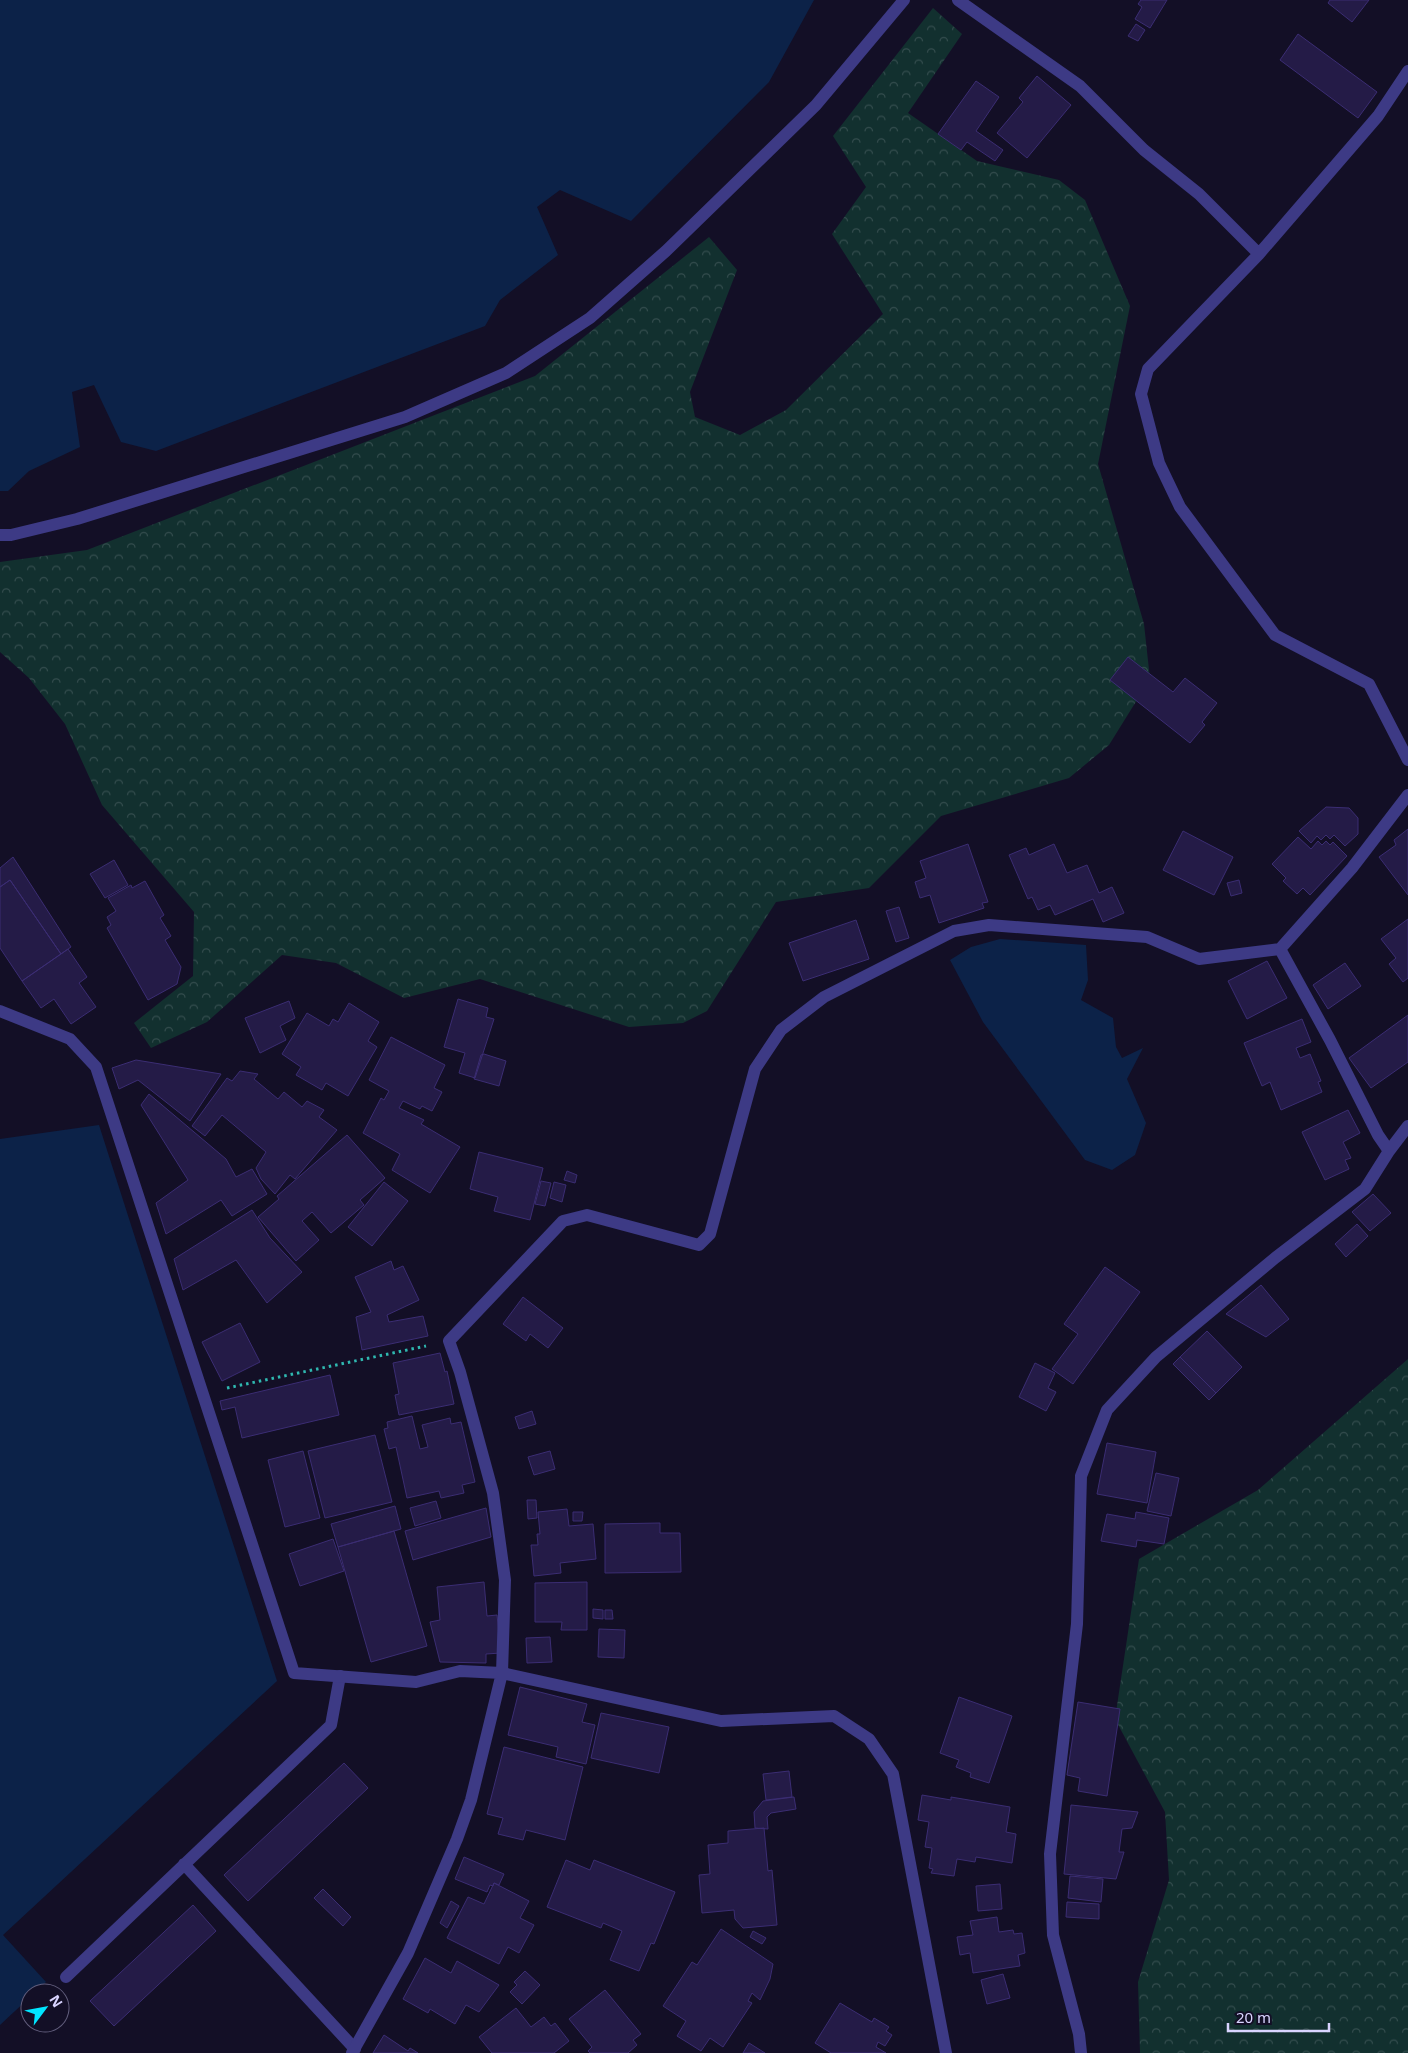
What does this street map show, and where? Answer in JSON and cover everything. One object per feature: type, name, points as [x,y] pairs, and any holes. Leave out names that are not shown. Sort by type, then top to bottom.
[{"type":"street","points":[[0,535],[11,536],[78,519],[396,420],[506,373],[590,318],[666,250],[816,105],[904,0]]},
{"type":"street","points":[[958,0],[1080,86],[1144,150],[1199,194],[1259,254]]},
{"type":"street","points":[[1408,71],[1378,116],[1259,254],[1148,369],[1141,394],[1159,462],[1180,507],[1275,635],[1369,684],[1408,760]]},
{"type":"street","points":[[184,1864],[353,2051],[408,1953],[457,1839],[471,1800],[502,1673],[505,1580],[493,1493],[460,1372],[449,1341],[563,1221],[587,1215],[699,1245],[710,1234],[755,1069],[781,1030],[824,997],[954,931],[989,926],[1147,937],[1199,959],[1280,949],[1352,868],[1408,795]]},
{"type":"street","points":[[1280,949],[1330,1040],[1378,1135],[1389,1151]]},
{"type":"street","points":[[0,1012],[70,1039],[96,1067],[294,1673],[416,1682],[460,1671],[502,1673],[721,1721],[834,1716],[869,1739],[893,1774],[946,2053]]},
{"type":"street","points":[[1080,2053],[1079,2034],[1053,1935],[1050,1854],[1077,1624],[1080,1476],[1107,1410],[1156,1357],[1275,1258],[1365,1189],[1389,1151],[1408,1126]]},
{"type":"street","points":[[66,1977],[330,1725],[340,1676]]},
{"type":"path","points":[[202,1393],[449,1341]]},
{"type":"green space","points":[[933,8],[962,34],[908,113],[977,161],[1059,180],[1085,200],[1130,306],[1098,464],[1144,624],[1150,679],[1109,745],[1069,778],[941,816],[869,888],[776,902],[707,1011],[683,1023],[629,1027],[480,979],[404,998],[336,963],[282,955],[207,1022],[151,1048],[134,1023],[193,976],[194,912],[102,805],[65,724],[29,678],[0,652],[0,562],[87,550],[535,376],[709,237],[737,270],[690,392],[695,417],[740,435],[786,410],[883,314],[832,234],[866,187],[833,136]]},
{"type":"green space","points":[[1408,1359],[1408,2053],[1140,2053],[1138,1982],[1169,1880],[1165,1812],[1115,1719],[1139,1559],[1258,1490]]},
{"type":"water","points":[[0,0],[814,0],[769,82],[631,221],[560,190],[537,207],[558,255],[500,300],[485,326],[156,451],[121,442],[94,385],[72,392],[80,447],[29,471],[8,491],[0,491]]},
{"type":"water","points":[[1000,939],[1086,945],[1088,980],[1081,1000],[1113,1018],[1116,1047],[1122,1058],[1143,1048],[1127,1079],[1146,1123],[1135,1155],[1112,1170],[1085,1160],[983,1022],[950,960],[971,947]]},
{"type":"water","points":[[99,1125],[277,1681],[3,1935],[46,1982],[20,1983],[20,2006],[0,2025],[0,1139]]},
{"type":"building","points":[[1141,0],[1167,0],[1150,28],[1135,19],[1142,7],[1138,4]]},
{"type":"building","points":[[1330,0],[1369,0],[1352,22],[1328,3]]},
{"type":"building","points":[[1136,24],[1145,30],[1138,41],[1128,36]]},
{"type":"building","points":[[1298,34],[1377,92],[1358,118],[1280,60]]},
{"type":"building","points":[[1037,76],[1071,105],[1027,158],[997,133],[1023,102],[1019,98]]},
{"type":"building","points":[[976,81],[999,97],[976,131],[1003,150],[995,161],[967,142],[961,150],[938,134]]},
{"type":"building","points":[[1128,657],[1173,692],[1185,678],[1217,703],[1202,722],[1205,725],[1190,743],[1110,680]]},
{"type":"building","points":[[1326,807],[1349,808],[1358,818],[1358,834],[1345,846],[1334,835],[1330,839],[1326,835],[1321,840],[1317,836],[1311,843],[1299,831]]},
{"type":"building","points":[[1408,829],[1408,895],[1379,857],[1396,845],[1394,840]]},
{"type":"building","points":[[1183,831],[1233,857],[1214,895],[1163,870]]},
{"type":"building","points":[[1298,837],[1311,849],[1318,841],[1322,845],[1326,841],[1330,845],[1333,842],[1347,856],[1310,895],[1303,888],[1297,894],[1283,881],[1286,878],[1272,864]]},
{"type":"building","points":[[968,844],[988,902],[982,903],[984,908],[939,923],[930,895],[920,898],[915,882],[926,878],[920,861]]},
{"type":"building","points":[[1054,844],[1067,873],[1087,865],[1099,893],[1112,887],[1124,913],[1103,922],[1093,899],[1055,915],[1050,905],[1038,910],[1032,897],[1028,899],[1009,855],[1026,848],[1029,855]]},
{"type":"building","points":[[13,857],[71,947],[61,954],[10,880],[0,887],[0,868]]},
{"type":"building","points":[[114,860],[128,885],[105,898],[90,874]]},
{"type":"building","points":[[10,880],[61,954],[22,981],[0,948],[0,887]]},
{"type":"building","points":[[1239,880],[1242,893],[1231,896],[1227,883]]},
{"type":"building","points":[[145,881],[164,915],[160,918],[171,936],[165,940],[181,967],[177,984],[148,1000],[107,928],[111,925],[107,917],[116,911],[108,898],[131,885],[132,888]]},
{"type":"building","points":[[899,907],[909,938],[896,942],[886,911]]},
{"type":"building","points":[[1408,919],[1408,978],[1403,982],[1389,964],[1396,958],[1381,939]]},
{"type":"building","points":[[856,920],[869,959],[803,981],[789,943]]},
{"type":"building","points":[[68,949],[87,977],[79,983],[96,1007],[71,1024],[54,999],[41,1008],[22,981]]},
{"type":"building","points":[[1267,961],[1287,998],[1247,1019],[1228,981]]},
{"type":"building","points":[[1345,963],[1361,986],[1328,1009],[1313,985]]},
{"type":"building","points":[[458,999],[488,1008],[486,1017],[494,1019],[475,1078],[459,1073],[465,1053],[444,1047]]},
{"type":"building","points":[[289,1001],[295,1018],[280,1026],[286,1040],[260,1053],[245,1018]]},
{"type":"building","points":[[349,1003],[379,1022],[368,1041],[377,1047],[348,1096],[326,1083],[322,1090],[296,1075],[301,1067],[282,1054],[307,1013],[329,1026],[333,1019],[338,1022]]},
{"type":"building","points":[[1408,1015],[1408,1062],[1371,1088],[1349,1058]]},
{"type":"building","points":[[1302,1019],[1311,1042],[1296,1048],[1300,1058],[1310,1054],[1321,1081],[1318,1082],[1322,1092],[1281,1110],[1270,1082],[1262,1086],[1244,1043]]},
{"type":"building","points":[[391,1037],[445,1065],[434,1088],[442,1092],[432,1111],[422,1106],[420,1109],[403,1101],[399,1108],[424,1120],[421,1124],[460,1147],[430,1193],[392,1170],[400,1154],[363,1133],[381,1098],[384,1100],[389,1091],[369,1080]]},
{"type":"building","points":[[484,1054],[506,1061],[499,1086],[474,1079],[481,1055]]},
{"type":"building","points":[[136,1060],[221,1074],[190,1121],[138,1080],[119,1089],[112,1068]]},
{"type":"building","points":[[240,1071],[258,1074],[254,1079],[278,1099],[284,1092],[302,1107],[307,1101],[324,1110],[319,1117],[337,1130],[295,1179],[290,1175],[275,1194],[261,1179],[256,1168],[266,1152],[222,1115],[205,1136],[192,1126],[227,1078],[232,1081]]},
{"type":"building","points":[[149,1094],[226,1159],[236,1177],[252,1169],[267,1194],[232,1216],[221,1200],[166,1234],[156,1203],[188,1180],[141,1105]]},
{"type":"building","points":[[1348,1110],[1360,1133],[1343,1142],[1351,1158],[1345,1160],[1349,1169],[1325,1180],[1302,1132]]},
{"type":"building","points":[[347,1135],[385,1178],[360,1200],[364,1205],[331,1233],[312,1212],[302,1221],[319,1240],[296,1261],[258,1217],[279,1199],[277,1196]]},
{"type":"building","points":[[479,1152],[543,1168],[530,1220],[494,1211],[498,1197],[470,1189]]},
{"type":"building","points":[[567,1171],[577,1175],[575,1183],[564,1180]]},
{"type":"building","points":[[541,1181],[551,1183],[545,1206],[535,1204]]},
{"type":"building","points":[[384,1182],[408,1201],[372,1246],[348,1227]]},
{"type":"building","points":[[554,1182],[566,1185],[562,1202],[550,1198]]},
{"type":"building","points":[[1373,1194],[1391,1213],[1370,1231],[1352,1212]]},
{"type":"building","points":[[252,1210],[270,1238],[302,1272],[267,1303],[236,1260],[183,1290],[174,1259]]},
{"type":"building","points":[[1357,1224],[1368,1236],[1346,1257],[1335,1244]]},
{"type":"building","points":[[391,1261],[394,1270],[403,1266],[419,1300],[387,1315],[389,1322],[423,1316],[428,1336],[362,1350],[356,1317],[371,1312],[355,1277]]},
{"type":"building","points":[[1105,1267],[1140,1292],[1073,1384],[1052,1369],[1078,1334],[1064,1324]]},
{"type":"building","points":[[1261,1285],[1289,1319],[1266,1337],[1226,1314]]},
{"type":"building","points":[[523,1297],[563,1328],[548,1348],[530,1334],[526,1341],[503,1324]]},
{"type":"building","points":[[240,1323],[260,1362],[222,1381],[202,1342]]},
{"type":"building","points":[[1207,1331],[1242,1367],[1216,1393],[1180,1357]]},
{"type":"building","points":[[440,1353],[445,1372],[447,1371],[454,1404],[399,1415],[395,1395],[399,1394],[393,1363]]},
{"type":"building","points":[[1180,1357],[1216,1393],[1209,1400],[1173,1364]]},
{"type":"building","points":[[1035,1363],[1055,1373],[1048,1388],[1056,1392],[1046,1411],[1019,1397]]},
{"type":"building","points":[[330,1375],[339,1415],[242,1438],[235,1407],[222,1410],[220,1401]]},
{"type":"building","points":[[532,1411],[536,1424],[519,1429],[515,1417]]},
{"type":"building","points":[[412,1416],[420,1449],[428,1447],[422,1425],[450,1418],[451,1424],[461,1422],[475,1482],[462,1485],[464,1493],[441,1498],[439,1491],[407,1498],[396,1447],[389,1449],[384,1429],[388,1428],[387,1422]]},
{"type":"building","points":[[375,1435],[392,1502],[325,1518],[308,1451]]},
{"type":"building","points":[[1107,1443],[1156,1452],[1147,1503],[1097,1494]]},
{"type":"building","points":[[303,1451],[320,1518],[285,1527],[268,1460]]},
{"type":"building","points":[[550,1451],[555,1469],[534,1475],[528,1457]]},
{"type":"building","points":[[1156,1473],[1179,1478],[1171,1516],[1147,1511]]},
{"type":"building","points":[[527,1500],[536,1500],[537,1518],[528,1519]]},
{"type":"building","points":[[436,1501],[441,1518],[415,1526],[410,1508]]},
{"type":"building","points":[[395,1506],[401,1529],[338,1547],[331,1524]]},
{"type":"building","points":[[486,1508],[491,1537],[413,1560],[405,1531]]},
{"type":"building","points":[[567,1509],[569,1526],[593,1524],[596,1559],[560,1563],[561,1573],[534,1576],[531,1545],[538,1545],[537,1534],[540,1534],[538,1512]]},
{"type":"building","points":[[573,1512],[583,1512],[582,1521],[573,1521]]},
{"type":"building","points":[[1136,1512],[1169,1518],[1164,1544],[1137,1540],[1136,1547],[1101,1541],[1107,1514],[1135,1519]]},
{"type":"building","points":[[660,1523],[660,1533],[680,1533],[681,1572],[605,1573],[605,1524]]},
{"type":"building","points":[[394,1531],[427,1646],[371,1662],[338,1547]]},
{"type":"building","points":[[333,1539],[344,1571],[300,1586],[289,1554]]},
{"type":"building","points":[[484,1582],[487,1616],[497,1615],[501,1653],[486,1654],[486,1663],[440,1662],[430,1622],[440,1620],[437,1587]]},
{"type":"building","points":[[587,1582],[587,1630],[561,1630],[562,1622],[535,1622],[535,1583]]},
{"type":"building","points":[[593,1609],[603,1610],[603,1619],[593,1618]]},
{"type":"building","points":[[605,1610],[612,1610],[613,1619],[605,1619]]},
{"type":"building","points":[[599,1629],[625,1630],[624,1658],[598,1657]]},
{"type":"building","points":[[550,1637],[552,1662],[527,1663],[526,1638]]},
{"type":"building","points":[[520,1687],[587,1704],[582,1722],[595,1725],[586,1764],[556,1757],[558,1747],[508,1735]]},
{"type":"building","points":[[959,1697],[1012,1716],[989,1783],[970,1777],[971,1773],[956,1767],[959,1760],[940,1753]]},
{"type":"building","points":[[1078,1702],[1120,1709],[1107,1796],[1078,1791],[1080,1778],[1067,1775]]},
{"type":"building","points":[[601,1713],[669,1727],[659,1773],[591,1758]]},
{"type":"building","points":[[504,1747],[583,1767],[565,1840],[526,1830],[523,1840],[498,1834],[503,1818],[487,1814]]},
{"type":"building","points":[[344,1763],[368,1788],[248,1901],[224,1875]]},
{"type":"building","points":[[789,1771],[792,1797],[766,1800],[763,1774]]},
{"type":"building","points":[[922,1795],[951,1800],[951,1797],[1010,1807],[1006,1832],[1016,1834],[1012,1863],[976,1857],[975,1862],[957,1859],[954,1876],[931,1873],[933,1869],[929,1868],[932,1848],[925,1847],[929,1822],[918,1820]]},
{"type":"building","points":[[794,1797],[796,1809],[771,1813],[767,1817],[768,1829],[755,1828],[754,1812],[763,1801]]},
{"type":"building","points":[[1071,1805],[1138,1812],[1132,1828],[1122,1829],[1119,1852],[1124,1852],[1116,1879],[1064,1874]]},
{"type":"building","points":[[764,1828],[768,1871],[772,1870],[777,1925],[743,1928],[735,1919],[734,1910],[702,1913],[699,1875],[710,1874],[708,1845],[728,1843],[728,1831]]},
{"type":"building","points":[[464,1857],[504,1874],[499,1885],[494,1883],[493,1886],[490,1885],[487,1892],[455,1879]]},
{"type":"building","points":[[566,1860],[590,1870],[594,1860],[675,1892],[654,1944],[651,1943],[639,1971],[610,1960],[622,1931],[603,1923],[601,1928],[547,1907]]},
{"type":"building","points":[[1070,1876],[1103,1879],[1101,1902],[1068,1898]]},
{"type":"building","points":[[494,1883],[529,1901],[520,1918],[534,1925],[519,1953],[508,1947],[499,1964],[447,1938],[468,1897],[484,1904]]},
{"type":"building","points":[[1000,1884],[1002,1909],[978,1911],[976,1886]]},
{"type":"building","points":[[323,1889],[351,1917],[343,1926],[314,1898]]},
{"type":"building","points":[[451,1901],[459,1906],[447,1928],[440,1923]]},
{"type":"building","points":[[1067,1902],[1099,1904],[1099,1919],[1066,1917]]},
{"type":"building","points":[[193,1905],[216,1931],[114,2026],[90,2001]]},
{"type":"building","points":[[997,1917],[999,1932],[1013,1930],[1014,1934],[1022,1933],[1025,1953],[1018,1955],[1020,1966],[973,1973],[970,1953],[960,1955],[957,1937],[973,1935],[970,1921]]},
{"type":"building","points":[[721,1929],[773,1964],[770,1979],[760,2000],[752,1993],[748,2001],[752,2003],[723,2047],[710,2038],[701,2051],[677,2036],[686,2021],[663,2006],[692,1962],[697,1965]]},
{"type":"building","points":[[753,1931],[766,1938],[762,1944],[750,1937]]},
{"type":"building","points":[[425,1958],[451,1973],[457,1961],[499,1985],[479,2012],[466,2005],[455,2024],[430,2009],[428,2013],[403,1999]]},
{"type":"building","points":[[525,1971],[540,1985],[522,2004],[510,1992],[517,1985],[514,1982]]},
{"type":"building","points":[[1003,1974],[1010,1998],[987,2004],[981,1980]]},
{"type":"building","points":[[605,1990],[641,2034],[633,2040],[637,2045],[628,2053],[590,2053],[588,2051],[592,2047],[569,2019]]},
{"type":"building","points":[[840,2003],[872,2022],[874,2018],[889,2027],[886,2031],[892,2035],[885,2046],[878,2042],[876,2047],[886,2053],[831,2053],[815,2043]]},
{"type":"building","points":[[516,2008],[531,2027],[544,2017],[551,2026],[555,2023],[569,2041],[554,2053],[492,2053],[479,2037]]},
{"type":"building","points":[[384,2035],[408,2051],[410,2048],[418,2053],[373,2053]]},
{"type":"building","points":[[749,2043],[765,2053],[743,2053]]}]
